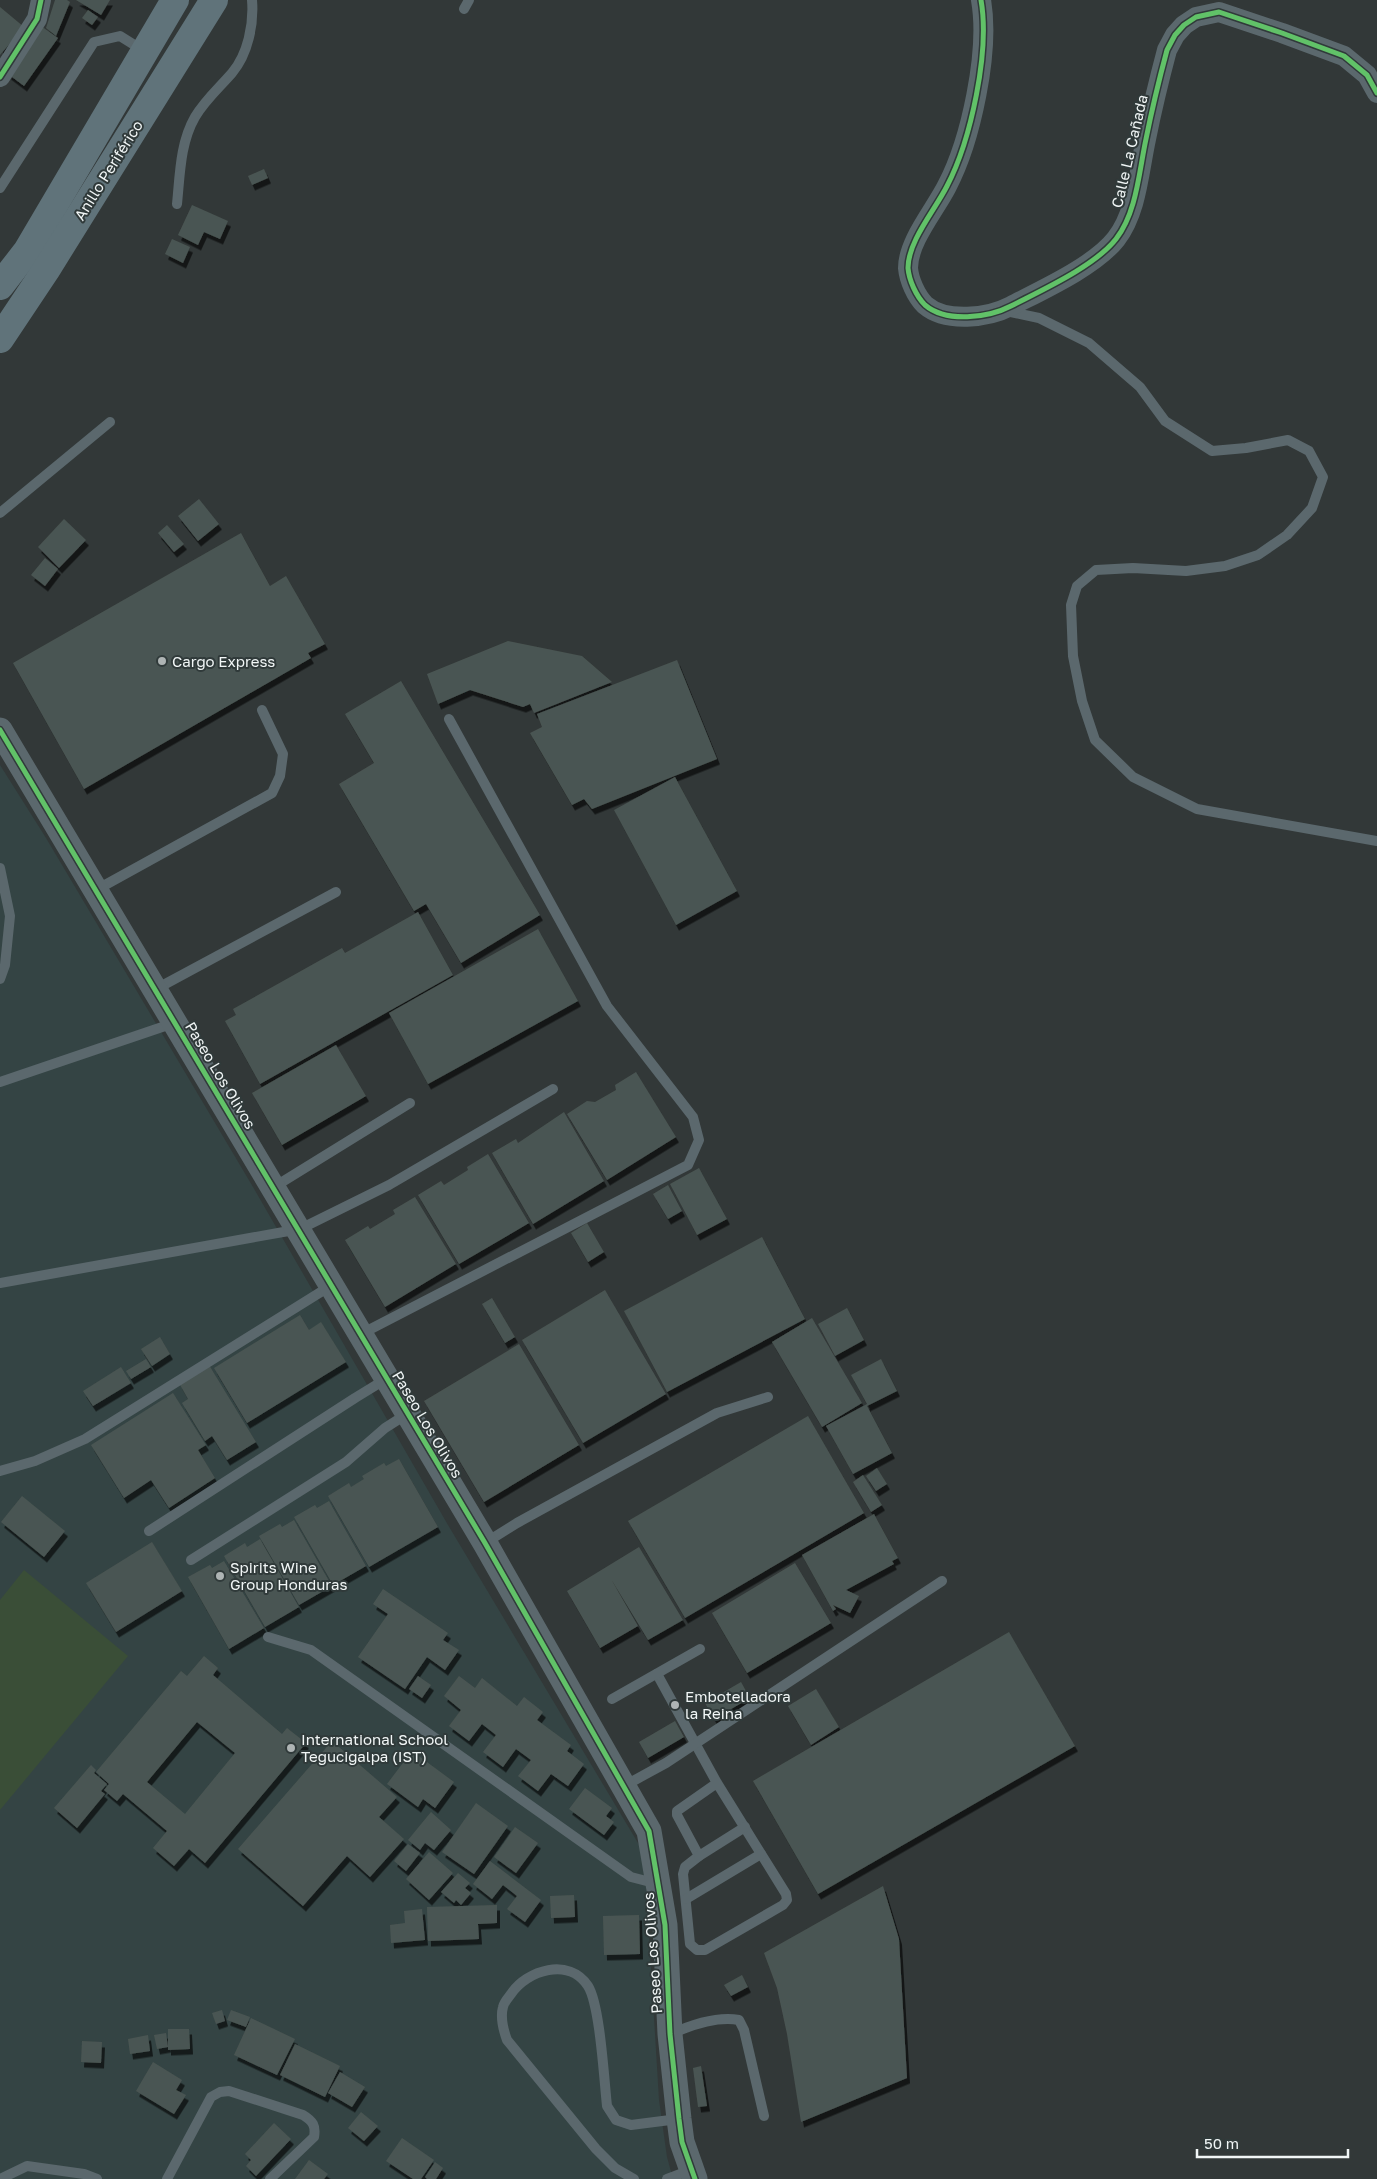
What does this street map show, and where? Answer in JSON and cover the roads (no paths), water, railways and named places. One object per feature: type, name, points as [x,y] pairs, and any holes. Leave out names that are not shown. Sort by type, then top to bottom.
[{"type":"highway","name":"Anillo Periférico","points":[[0,286],[27,251],[176,0]]},
{"type":"highway","name":"Anillo Periférico","points":[[0,339],[46,270],[214,0]]},
{"type":"street","points":[[0,77],[37,19],[41,0]]},
{"type":"street","name":"Calle La Cañada","points":[[981,0],[985,21],[983,55],[966,141],[947,186],[913,245],[908,267],[914,290],[925,305],[945,315],[969,316],[1002,311],[1046,288],[1092,260],[1116,239],[1125,223],[1134,199],[1167,50],[1180,30],[1196,17],[1219,12],[1344,56],[1367,75],[1377,93]]},
{"type":"street","name":"Paseo Los Olivos","points":[[0,730],[362,1334],[407,1414],[485,1543],[649,1831],[665,1925],[670,2034],[679,2119],[682,2142],[693,2174]]},
{"type":"lane","points":[[177,204],[181,154],[194,119],[209,96],[234,72],[245,49],[253,18],[252,0]]},
{"type":"lane","points":[[0,188],[94,42],[120,36],[145,51]]},
{"type":"lane","points":[[1002,311],[1039,318],[1089,344],[1140,387],[1165,421],[1212,451],[1246,448],[1288,440],[1309,451],[1323,477],[1312,508],[1287,535],[1258,555],[1225,566],[1186,571],[1134,568],[1096,570],[1077,586],[1071,605],[1073,656],[1082,701],[1095,740],[1133,777],[1197,809],[1377,841]]},
{"type":"lane","points":[[0,513],[110,422]]},
{"type":"lane","points":[[96,890],[272,793],[280,776],[283,754],[262,710]]},
{"type":"lane","points":[[362,1334],[688,1165],[699,1140],[693,1116],[607,1006],[449,719]]},
{"type":"lane","points":[[0,868],[10,916],[5,965],[0,979]]},
{"type":"lane","points":[[155,990],[336,892]]},
{"type":"lane","points":[[0,1082],[175,1023]]},
{"type":"lane","points":[[0,1283],[300,1229],[389,1185],[553,1089]]},
{"type":"lane","points":[[274,1187],[410,1104]]},
{"type":"lane","points":[[0,1471],[35,1461],[85,1439],[332,1285]]},
{"type":"lane","points":[[149,1531],[387,1379]]},
{"type":"lane","points":[[485,1543],[517,1523],[717,1413],[768,1397]]},
{"type":"lane","points":[[191,1560],[346,1462],[385,1428],[407,1414]]},
{"type":"lane","points":[[624,1786],[666,1763],[942,1581]]},
{"type":"lane","points":[[268,1637],[312,1650],[631,1878],[659,1885]]},
{"type":"lane","points":[[612,1699],[700,1649]]},
{"type":"lane","points":[[657,1674],[717,1783],[745,1828],[761,1854],[786,1894],[787,1900],[704,1950],[697,1950],[690,1944],[683,1874],[685,1867],[699,1856],[745,1828]]},
{"type":"lane","points":[[699,1856],[677,1816],[677,1811],[717,1783]]},
{"type":"lane","points":[[686,1899],[761,1854]]},
{"type":"lane","points":[[634,2179],[615,2168],[596,2149],[506,2040],[501,2023],[503,2005],[512,1991],[524,1979],[541,1971],[556,1969],[575,1973],[588,1985],[594,2002],[607,2106],[616,2120],[631,2125],[679,2119]]},
{"type":"lane","points":[[670,2034],[685,2028],[727,2018],[739,2020],[744,2030],[764,2116]]},
{"type":"lane","points":[[167,2179],[212,2097],[220,2092],[230,2092],[303,2115],[312,2120],[315,2128],[314,2137],[270,2179]]},
{"type":"lane","points":[[0,2179],[27,2166],[84,2174],[97,2179]]},
{"type":"lane","points":[[667,2179],[693,2174]]},
{"type":"place","name":"Cargo Express","points":[[162,661]]},
{"type":"place","name":"Spirits Wine Group Honduras","points":[[220,1576]]},
{"type":"place","name":"Embotelladora la Reina","points":[[675,1705]]},
{"type":"place","name":"International School Tegucigalpa (IST)","points":[[291,1748]]}]
